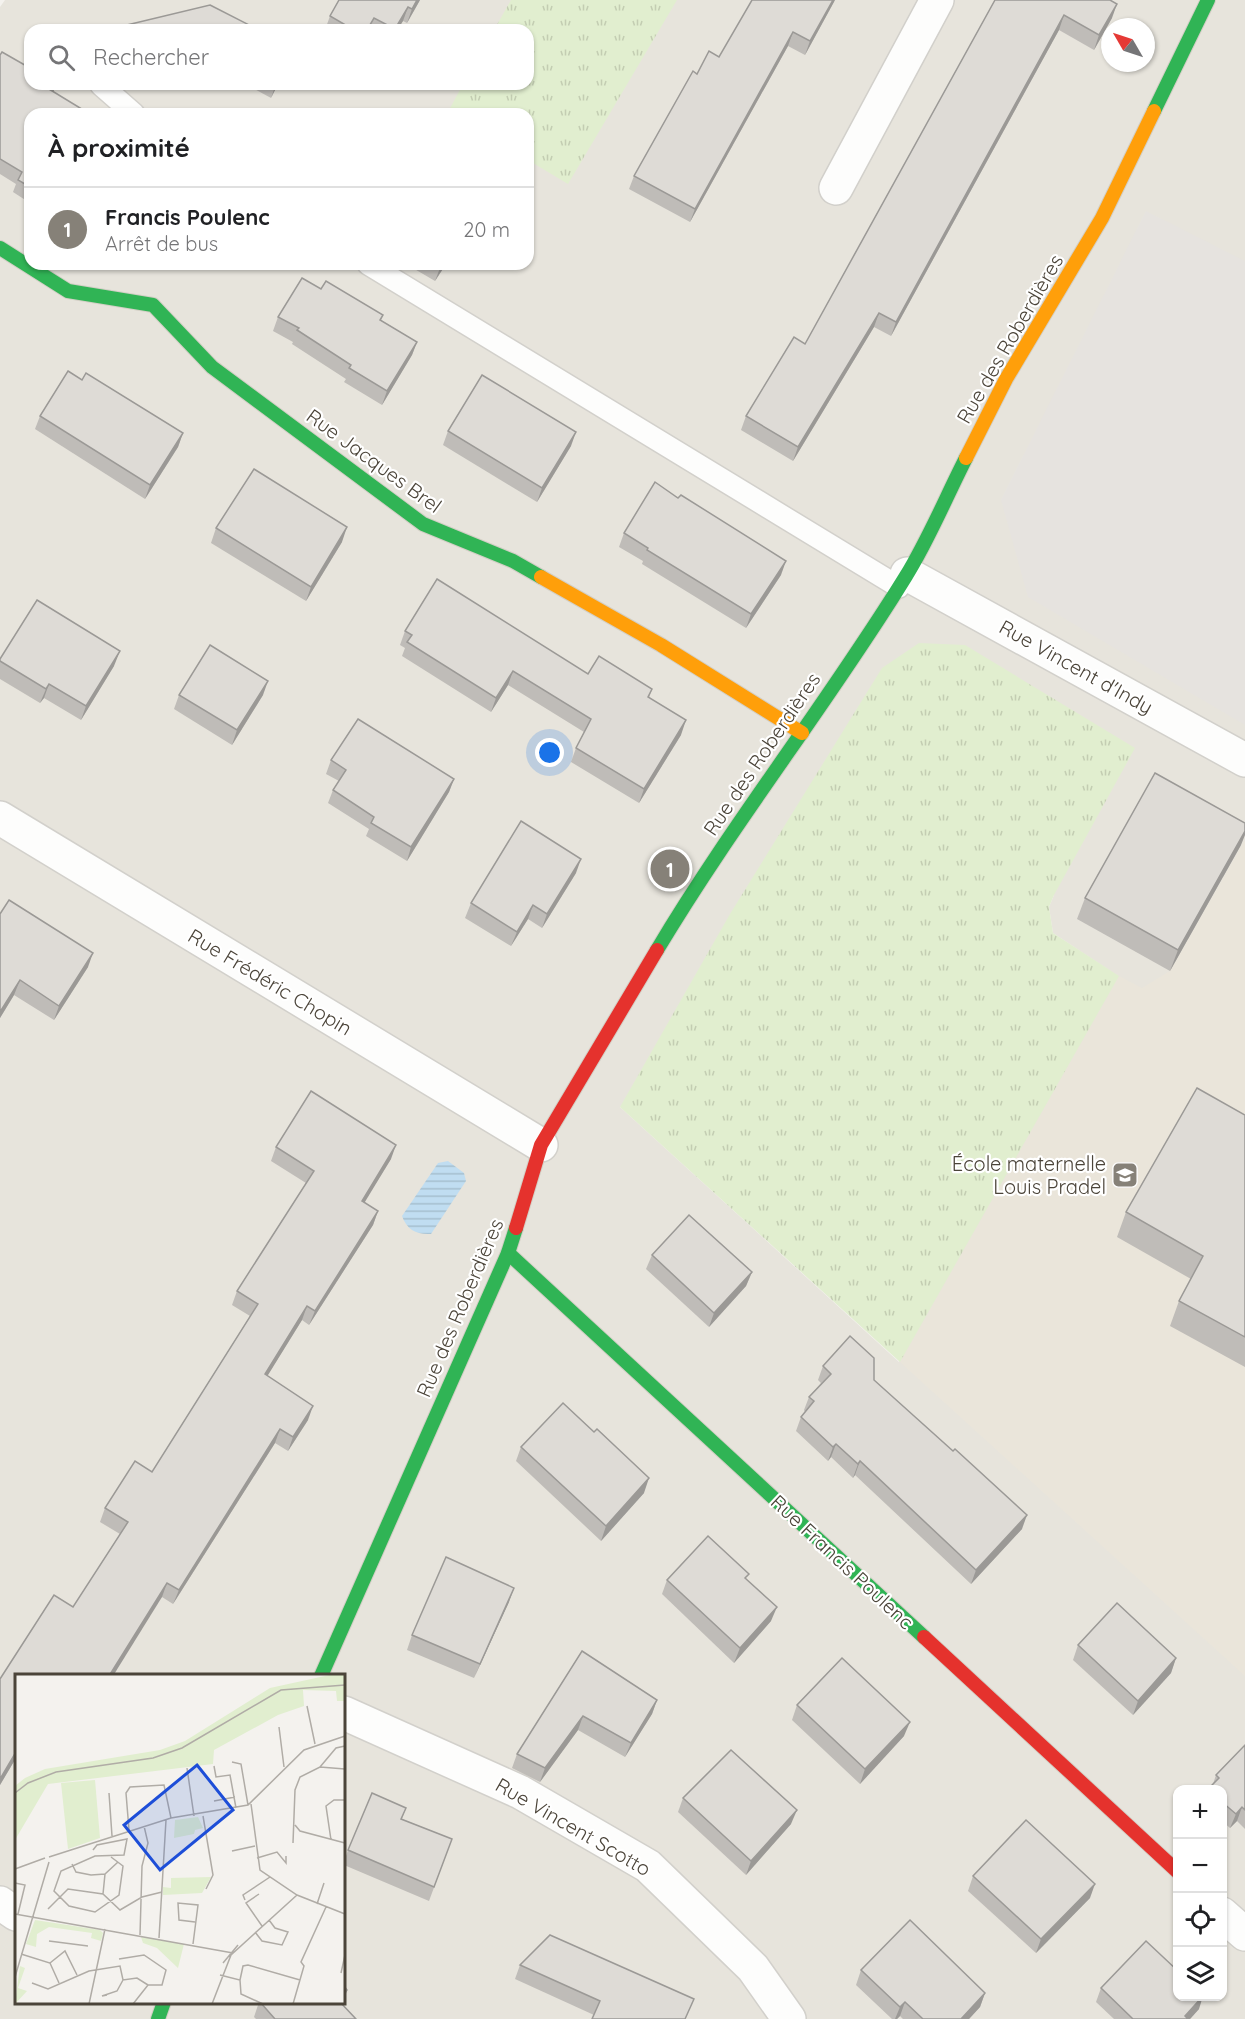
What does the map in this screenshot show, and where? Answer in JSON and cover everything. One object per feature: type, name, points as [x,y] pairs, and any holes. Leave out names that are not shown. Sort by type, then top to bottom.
[{"type":"street","points":[[836,188],[937,0]]},
{"type":"street","name":"Rue des Roberdières","points":[[322,1674],[508,1253],[541,1145],[696,885],[802,733],[903,581],[1006,379],[1102,218],[1208,0]]},
{"type":"street","name":"Rue Jacques Brel","points":[[0,248],[24,263]]},
{"type":"street","name":"Rue Jacques Brel","points":[[35,270],[68,291],[153,305],[212,367],[423,524],[513,561],[661,645],[802,733]]},
{"type":"street","name":"Rue Vincent d'Indy","points":[[903,581],[1245,760]]},
{"type":"street","name":"Rue Frédéric Chopin","points":[[0,818],[541,1145]]},
{"type":"street","name":"Rue Francis Poulenc","points":[[508,1253],[1173,1867]]},
{"type":"street","name":"Rue Vincent Scotto","points":[[345,1713],[520,1792],[648,1866],[753,1968],[789,2019]]},
{"type":"street","points":[[0,1903],[15,1913]]},
{"type":"street","points":[[1227,1918],[1245,1934]]},
{"type":"lane","points":[[107,90],[127,108]]},
{"type":"lane","points":[[378,270],[903,581]]},
{"type":"shaded area","points":[[5,0],[1245,0],[1245,2019],[0,2019],[0,7]],"holes":[[[1054,895],[1049,907],[1053,933],[1118,976],[899,1362],[620,1107]]]},
{"type":"shaded area","points":[[1146,211],[1245,261],[1245,725],[1028,597],[1001,500]]},
{"type":"shaded area","name":"École maternelle Louis Pradel","points":[[1245,840],[1245,1676],[900,1362],[1119,976],[1142,988],[1170,971]]},
{"type":"green space","points":[[511,0],[677,0],[568,184],[534,164],[534,108],[450,108],[460,90],[534,90],[534,24],[497,24]]},
{"type":"green space","points":[[919,643],[965,645],[1135,748],[1049,907],[1053,933],[1119,976],[900,1362],[620,1107],[730,914],[882,668]]},
{"type":"water","points":[[448,1161],[464,1173],[466,1181],[431,1234],[421,1234],[410,1228],[402,1216],[438,1163]]},
{"type":"building","points":[[339,0],[417,0],[412,9],[408,7],[398,24],[385,24],[374,18],[370,24],[344,24],[330,16]]},
{"type":"building","points":[[752,0],[833,0],[810,41],[793,32],[695,209],[634,176],[693,71],[697,74],[709,51],[719,57]]},
{"type":"building","points":[[995,0],[1110,0],[1117,4],[1109,18],[1101,18],[1099,35],[1064,15],[896,322],[879,313],[798,447],[746,416],[794,337],[805,344]]},
{"type":"building","points":[[210,5],[247,24],[131,24]]},
{"type":"building","points":[[2,52],[24,65],[24,90],[51,90],[80,108],[24,108],[24,184],[18,180],[22,172],[0,159],[0,55]]},
{"type":"building","points":[[302,278],[321,289],[326,281],[383,315],[380,320],[417,342],[387,391],[349,368],[351,365],[297,330],[299,328],[278,317]]},
{"type":"building","points":[[68,371],[82,380],[86,373],[183,433],[150,485],[40,416]]},
{"type":"building","points":[[482,375],[576,432],[542,488],[448,431]]},
{"type":"building","points":[[254,469],[347,527],[311,587],[216,528]]},
{"type":"building","points":[[655,482],[678,498],[681,495],[786,561],[751,614],[647,550],[648,548],[624,533]]},
{"type":"building","points":[[437,579],[588,674],[599,656],[652,689],[648,697],[686,720],[644,789],[576,748],[591,719],[513,671],[496,698],[407,642],[412,635],[405,631]]},
{"type":"building","points":[[37,600],[120,651],[86,706],[49,684],[46,689],[0,661]]},
{"type":"building","points":[[210,645],[268,681],[237,730],[179,695]]},
{"type":"building","points":[[358,719],[454,779],[411,847],[371,823],[374,817],[333,790],[346,770],[331,760]]},
{"type":"building","points":[[1155,773],[1245,823],[1245,831],[1178,950],[1085,898]]},
{"type":"building","points":[[521,821],[581,859],[547,914],[533,905],[517,932],[471,903]]},
{"type":"building","points":[[9,900],[93,953],[59,1006],[20,980],[0,1012],[0,914]]},
{"type":"building","points":[[1197,1088],[1245,1115],[1245,1337],[1179,1301],[1203,1256],[1126,1212]]},
{"type":"building","points":[[311,1091],[396,1145],[362,1201],[378,1211],[315,1311],[307,1306],[265,1374],[313,1406],[293,1437],[280,1429],[179,1590],[167,1583],[110,1674],[15,1674],[15,1754],[0,1779],[0,1679],[54,1595],[73,1607],[128,1522],[105,1508],[135,1461],[152,1472],[258,1304],[237,1291],[314,1171],[276,1147]]},
{"type":"building","points":[[689,1215],[752,1272],[714,1313],[652,1255]]},
{"type":"building","points":[[850,1336],[874,1358],[874,1380],[953,1451],[955,1449],[1027,1515],[976,1570],[860,1461],[858,1464],[836,1444],[833,1447],[801,1417],[814,1401],[809,1397],[831,1374],[823,1366]]},
{"type":"building","points":[[563,1403],[594,1432],[597,1429],[649,1478],[606,1526],[521,1447]]},
{"type":"building","points":[[708,1536],[749,1574],[745,1578],[777,1607],[740,1648],[667,1580]]},
{"type":"building","points":[[446,1557],[514,1588],[480,1664],[412,1635]]},
{"type":"building","points":[[1117,1603],[1176,1658],[1138,1701],[1078,1645]]},
{"type":"building","points":[[582,1651],[657,1700],[631,1743],[583,1716],[545,1768],[517,1754]]},
{"type":"building","points":[[842,1658],[910,1722],[865,1769],[797,1705]]},
{"type":"building","points":[[1245,1745],[1245,1810],[1242,1807],[1236,1814],[1227,1806],[1227,1785],[1212,1785],[1219,1778],[1216,1775]]},
{"type":"building","points":[[731,1750],[797,1810],[751,1861],[683,1798]]},
{"type":"building","points":[[372,1793],[406,1808],[401,1819],[452,1839],[434,1887],[348,1850]]},
{"type":"building","points":[[1026,1820],[1095,1884],[1041,1939],[973,1876]]},
{"type":"building","points":[[910,1920],[985,1993],[961,2019],[923,2019],[905,2002],[900,2007],[861,1970]]},
{"type":"building","points":[[550,1935],[694,1999],[685,2019],[592,2019],[600,2001],[520,1965]]},
{"type":"building","points":[[1146,1941],[1173,1966],[1173,2001],[1198,2001],[1185,2016],[1188,2019],[1133,2019],[1101,1988]]},
{"type":"building","points":[[262,2004],[342,2004],[356,2019],[275,2019]]},
{"type":"traffic: fast","points":[[1154,111],[1208,0]]},
{"type":"traffic: fast","points":[[0,248],[24,263]]},
{"type":"traffic: fast","points":[[35,270],[68,291],[153,305],[212,367],[423,524],[513,561],[541,577]]},
{"type":"traffic: fast","points":[[657,950],[717,855],[845,670],[906,576],[930,533],[966,458]]},
{"type":"traffic: fast","points":[[322,1674],[508,1253],[516,1228]]},
{"type":"traffic: fast","points":[[508,1253],[924,1637]]},
{"type":"traffic: fast","points":[[158,2019],[163,2004]]},
{"type":"traffic: slow","points":[[966,458],[1006,379],[1102,218],[1154,111]]},
{"type":"traffic: slow","points":[[541,577],[661,645],[802,733]]},
{"type":"traffic: jam","points":[[516,1228],[541,1145],[657,950]]},
{"type":"traffic: jam","points":[[924,1637],[1173,1867]]},
{"type":"place","name":"Francis Poulenc","points":[[670,869]]},
{"type":"place","name":"École maternelle Louis Pradel","points":[[1125,1175]]}]
